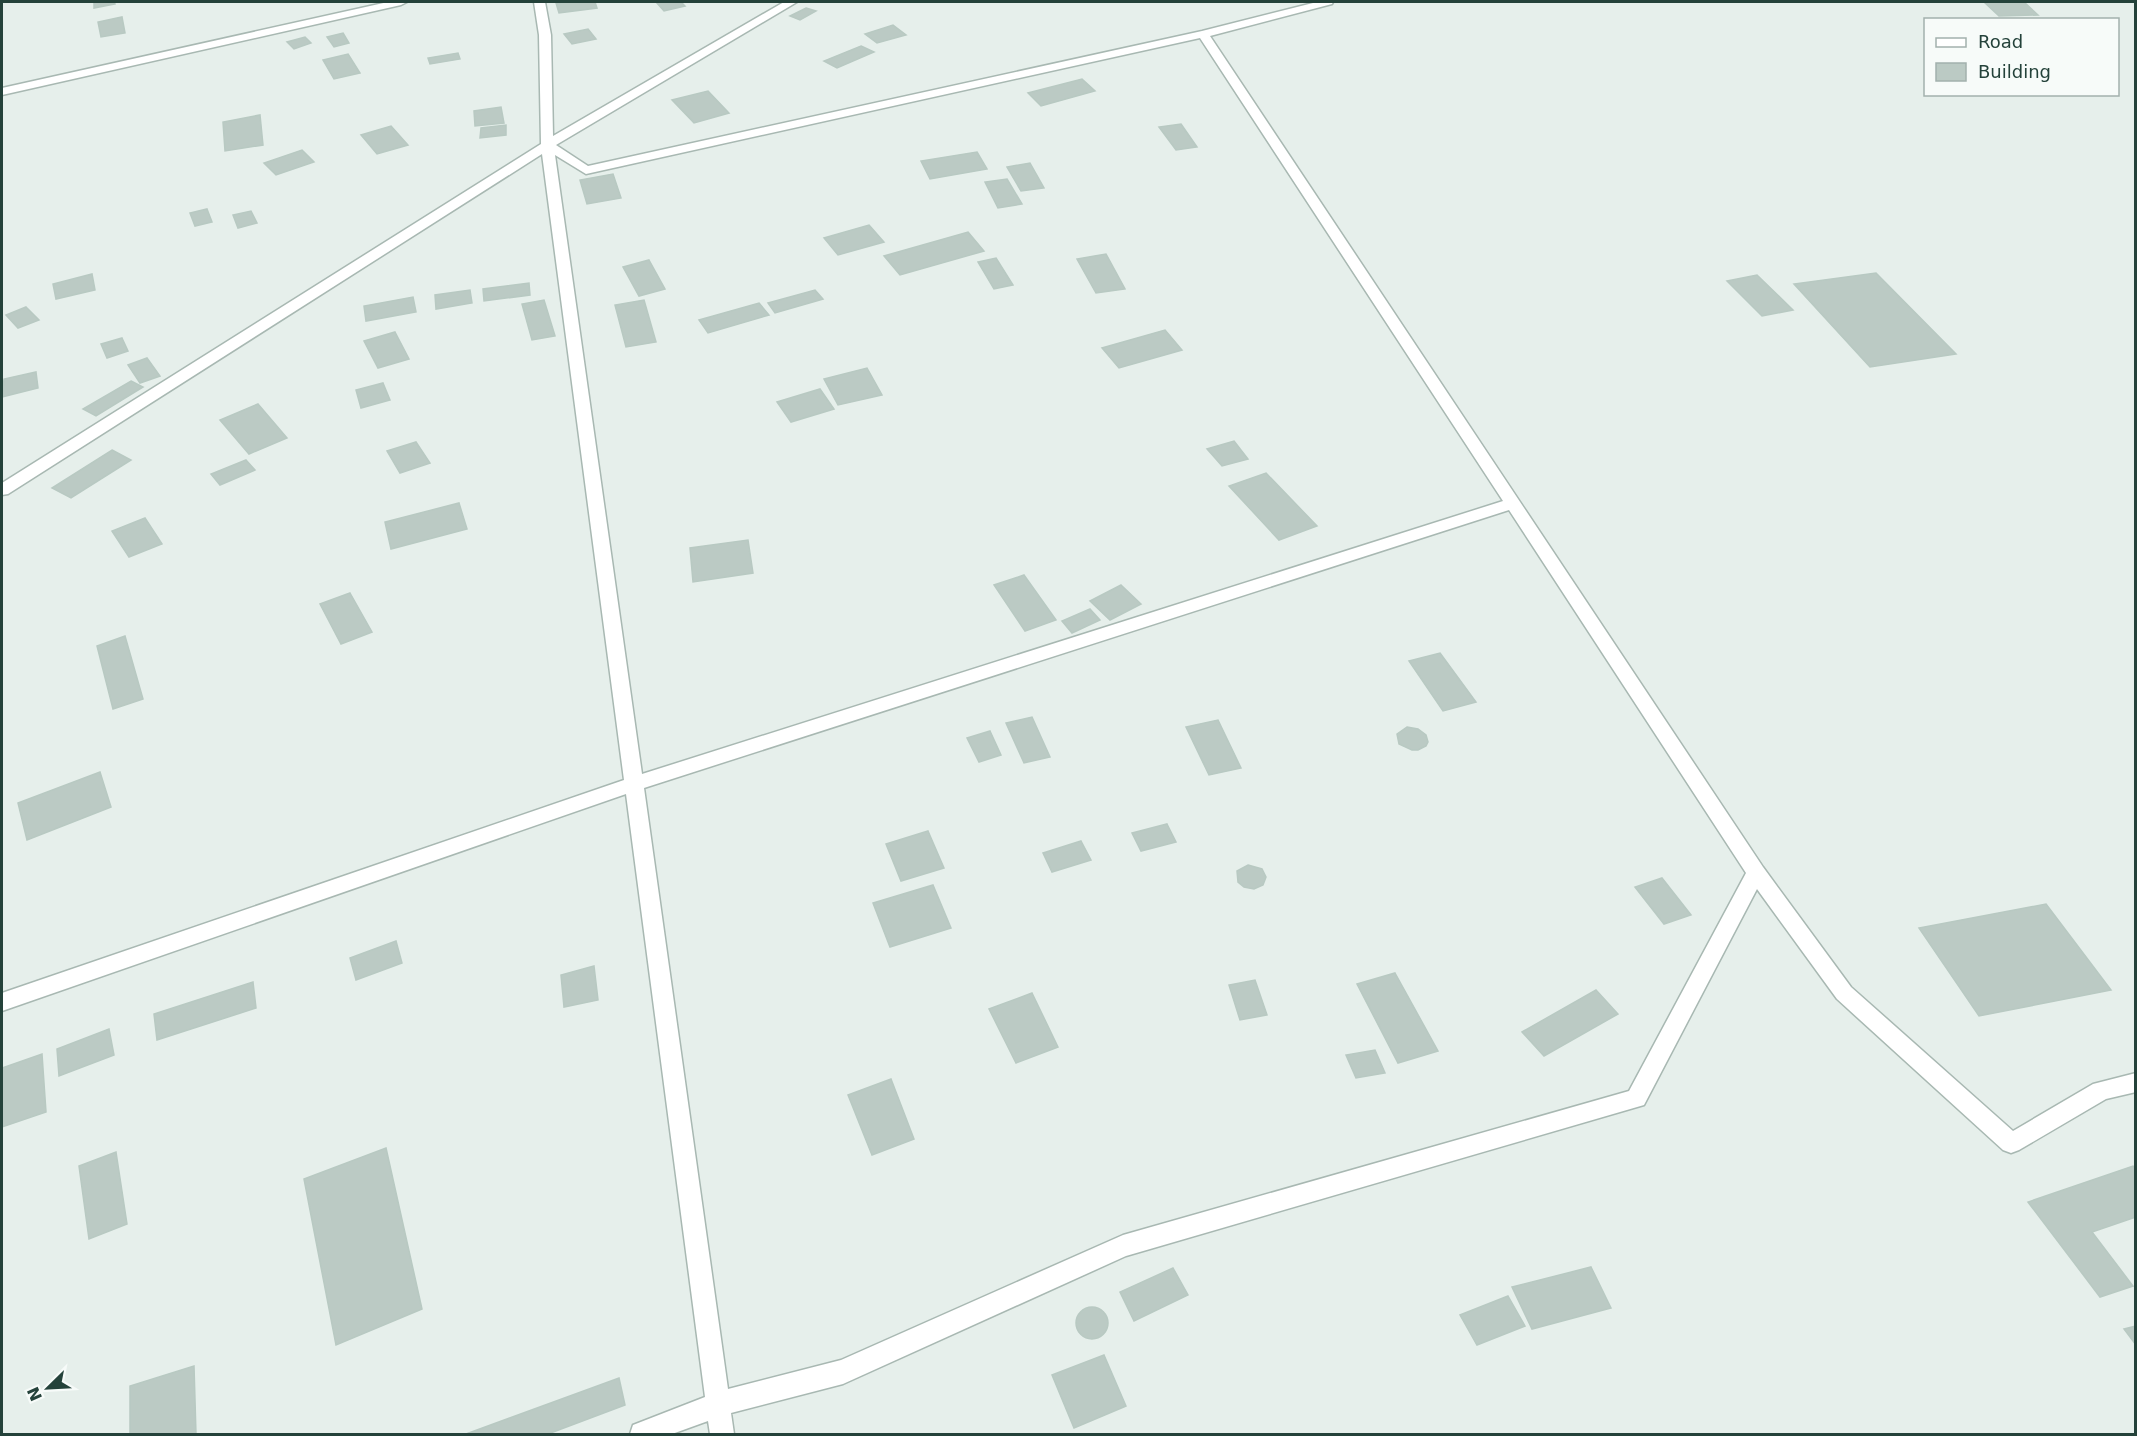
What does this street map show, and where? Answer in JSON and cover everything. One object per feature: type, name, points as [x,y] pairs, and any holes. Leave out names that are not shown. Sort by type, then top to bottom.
[{"type":"street","points":[[2,92],[401,2]]},
{"type":"street","points":[[539,2],[545,35],[547,145],[722,1434]]},
{"type":"street","points":[[2,490],[547,145],[791,2]]},
{"type":"street","points":[[547,145],[586,170],[1203,34],[1328,2]]},
{"type":"street","points":[[1203,34],[1756,872],[1844,993],[2011,1143],[2101,1091],[2136,1082]]},
{"type":"street","points":[[2,1002],[633,784],[1514,503]]},
{"type":"street","points":[[642,1434],[719,1404],[843,1372],[1123,1246],[1636,1098],[1756,872]]},
{"type":"building","points":[[94,2],[114,2],[115,4],[94,8]]},
{"type":"building","points":[[595,2],[597,8],[559,13],[556,3]]},
{"type":"building","points":[[656,2],[681,2],[685,6],[664,11]]},
{"type":"building","points":[[1984,2],[2024,2],[2038,15],[1999,16]]},
{"type":"building","points":[[806,8],[816,11],[800,20],[790,16]]},
{"type":"building","points":[[122,17],[125,33],[101,37],[98,22]]},
{"type":"building","points":[[893,25],[906,35],[877,43],[865,34]]},
{"type":"building","points":[[588,29],[596,39],[572,44],[564,34]]},
{"type":"building","points":[[343,33],[349,43],[334,47],[327,37]]},
{"type":"building","points":[[305,37],[311,43],[294,49],[287,42]]},
{"type":"building","points":[[861,46],[874,52],[837,68],[824,61]]},
{"type":"building","points":[[458,53],[460,59],[430,64],[428,58]]},
{"type":"building","points":[[348,54],[360,73],[334,79],[323,60]]},
{"type":"building","points":[[1082,79],[1095,91],[1041,106],[1028,93]]},
{"type":"building","points":[[708,91],[729,113],[694,123],[672,100]]},
{"type":"building","points":[[501,107],[504,123],[475,126],[474,111]]},
{"type":"building","points":[[260,115],[263,145],[225,151],[223,122]]},
{"type":"building","points":[[1181,124],[1197,147],[1176,150],[1159,127]]},
{"type":"building","points":[[506,125],[506,135],[480,138],[481,128]]},
{"type":"building","points":[[391,126],[408,145],[377,154],[361,135]]},
{"type":"building","points":[[302,150],[314,162],[276,175],[264,163]]},
{"type":"building","points":[[977,152],[987,169],[930,179],[921,161]]},
{"type":"building","points":[[1030,163],[1044,188],[1021,191],[1007,167]]},
{"type":"building","points":[[613,174],[621,198],[587,204],[580,180]]},
{"type":"building","points":[[1007,179],[1022,204],[998,208],[985,182]]},
{"type":"building","points":[[207,209],[212,222],[195,226],[190,213]]},
{"type":"building","points":[[251,211],[257,223],[238,228],[233,215]]},
{"type":"building","points":[[869,225],[884,242],[838,255],[824,238]]},
{"type":"building","points":[[968,232],[984,251],[900,275],[884,256]]},
{"type":"building","points":[[1106,254],[1125,289],[1096,293],[1077,259]]},
{"type":"building","points":[[996,258],[1013,285],[994,289],[978,262]]},
{"type":"building","points":[[649,260],[665,289],[639,296],[623,267]]},
{"type":"building","points":[[1876,273],[1956,354],[1870,367],[1794,284]]},
{"type":"building","points":[[92,274],[95,290],[56,299],[53,284]]},
{"type":"building","points":[[1757,275],[1793,310],[1762,316],[1727,281]]},
{"type":"building","points":[[529,283],[530,295],[484,301],[483,289]]},
{"type":"building","points":[[470,290],[472,303],[436,309],[435,295]]},
{"type":"building","points":[[815,290],[823,299],[775,313],[768,303]]},
{"type":"building","points":[[413,297],[416,312],[366,321],[364,306]]},
{"type":"building","points":[[544,300],[555,336],[532,340],[522,304]]},
{"type":"building","points":[[644,300],[656,342],[626,347],[615,305]]},
{"type":"building","points":[[759,303],[769,315],[708,333],[699,320]]},
{"type":"building","points":[[26,307],[39,320],[18,328],[6,315]]},
{"type":"building","points":[[1165,330],[1182,350],[1119,368],[1102,348]]},
{"type":"building","points":[[395,332],[409,359],[378,368],[364,341]]},
{"type":"building","points":[[122,338],[128,351],[107,358],[101,344]]},
{"type":"building","points":[[147,358],[160,376],[140,383],[128,365]]},
{"type":"building","points":[[867,368],[882,395],[838,405],[824,379]]},
{"type":"building","points":[[36,372],[38,388],[2,397],[4,379]]},
{"type":"building","points":[[131,381],[143,387],[96,416],[83,409]]},
{"type":"building","points":[[383,383],[390,400],[361,408],[356,390]]},
{"type":"building","points":[[820,389],[834,409],[791,422],[777,402]]},
{"type":"building","points":[[258,404],[287,438],[249,454],[220,420]]},
{"type":"building","points":[[1234,441],[1248,459],[1222,466],[1207,449]]},
{"type":"building","points":[[416,442],[430,463],[400,473],[387,451]]},
{"type":"building","points":[[112,450],[131,460],[71,498],[52,488]]},
{"type":"building","points":[[246,460],[255,470],[220,485],[211,474]]},
{"type":"building","points":[[1266,473],[1317,526],[1279,540],[1229,486]]},
{"type":"building","points":[[459,503],[467,529],[391,549],[385,522]]},
{"type":"building","points":[[145,518],[162,544],[129,557],[112,531]]},
{"type":"building","points":[[748,540],[753,573],[693,582],[690,548]]},
{"type":"building","points":[[1024,575],[1056,620],[1025,631],[994,585]]},
{"type":"building","points":[[1121,585],[1141,604],[1110,620],[1090,601]]},
{"type":"building","points":[[350,593],[372,632],[341,644],[320,604]]},
{"type":"building","points":[[1090,609],[1100,620],[1072,633],[1062,621]]},
{"type":"building","points":[[125,636],[143,699],[113,709],[97,646]]},
{"type":"building","points":[[1440,653],[1476,702],[1443,711],[1409,661]]},
{"type":"building","points":[[1032,717],[1050,757],[1024,763],[1006,723]]},
{"type":"building","points":[[1218,720],[1241,768],[1209,775],[1186,727]]},
{"type":"building","points":[[1407,727],[1418,729],[1426,735],[1428,742],[1426,746],[1412,750],[1399,744],[1397,734]]},
{"type":"building","points":[[990,731],[1001,755],[979,762],[967,738]]},
{"type":"building","points":[[100,772],[111,807],[27,840],[18,803]]},
{"type":"building","points":[[1167,824],[1176,842],[1141,851],[1132,833]]},
{"type":"building","points":[[928,831],[944,868],[901,881],[886,844]]},
{"type":"building","points":[[1081,841],[1091,860],[1052,872],[1043,853]]},
{"type":"building","points":[[1248,865],[1262,869],[1266,877],[1263,885],[1254,889],[1244,887],[1238,882],[1237,871]]},
{"type":"building","points":[[1662,878],[1691,915],[1664,924],[1635,887]]},
{"type":"building","points":[[933,885],[951,928],[890,947],[873,903]]},
{"type":"building","points":[[2046,904],[2111,990],[1979,1016],[1919,928]]},
{"type":"building","points":[[396,941],[402,963],[356,980],[350,958]]},
{"type":"building","points":[[594,966],[598,1000],[564,1007],[561,975]]},
{"type":"building","points":[[1395,973],[1438,1051],[1398,1063],[1357,984]]},
{"type":"building","points":[[1255,980],[1267,1015],[1240,1020],[1229,985]]},
{"type":"building","points":[[253,982],[256,1008],[157,1040],[154,1014]]},
{"type":"building","points":[[1596,990],[1618,1014],[1544,1056],[1522,1032]]},
{"type":"building","points":[[1032,993],[1058,1047],[1016,1063],[989,1009]]},
{"type":"building","points":[[109,1029],[114,1055],[59,1076],[57,1049]]},
{"type":"building","points":[[1375,1050],[1385,1073],[1356,1078],[1346,1055]]},
{"type":"building","points":[[42,1054],[46,1112],[2,1127],[2,1068]]},
{"type":"building","points":[[891,1079],[914,1139],[872,1155],[848,1095]]},
{"type":"building","points":[[386,1148],[422,1309],[336,1345],[304,1179]]},
{"type":"building","points":[[116,1152],[127,1224],[89,1239],[79,1166]]},
{"type":"building","points":[[2133,1166],[2136,1169],[2136,1217],[2092,1232],[2133,1286],[2100,1297],[2028,1202]]},
{"type":"building","points":[[1591,1267],[1611,1308],[1532,1329],[1512,1287]]},
{"type":"building","points":[[1173,1268],[1188,1295],[1134,1321],[1120,1292]]},
{"type":"building","points":[[1508,1296],[1525,1326],[1477,1345],[1460,1315]]},
{"type":"building","points":[[1092,1307],[1104,1311],[1108,1323],[1104,1335],[1092,1339],[1080,1335],[1076,1323],[1080,1311]]},
{"type":"building","points":[[2136,1326],[2136,1345],[2124,1329]]},
{"type":"building","points":[[1104,1355],[1126,1406],[1074,1428],[1052,1375]]},
{"type":"building","points":[[194,1366],[196,1434],[130,1434],[130,1386]]},
{"type":"building","points":[[619,1378],[625,1405],[548,1434],[466,1434]]}]
